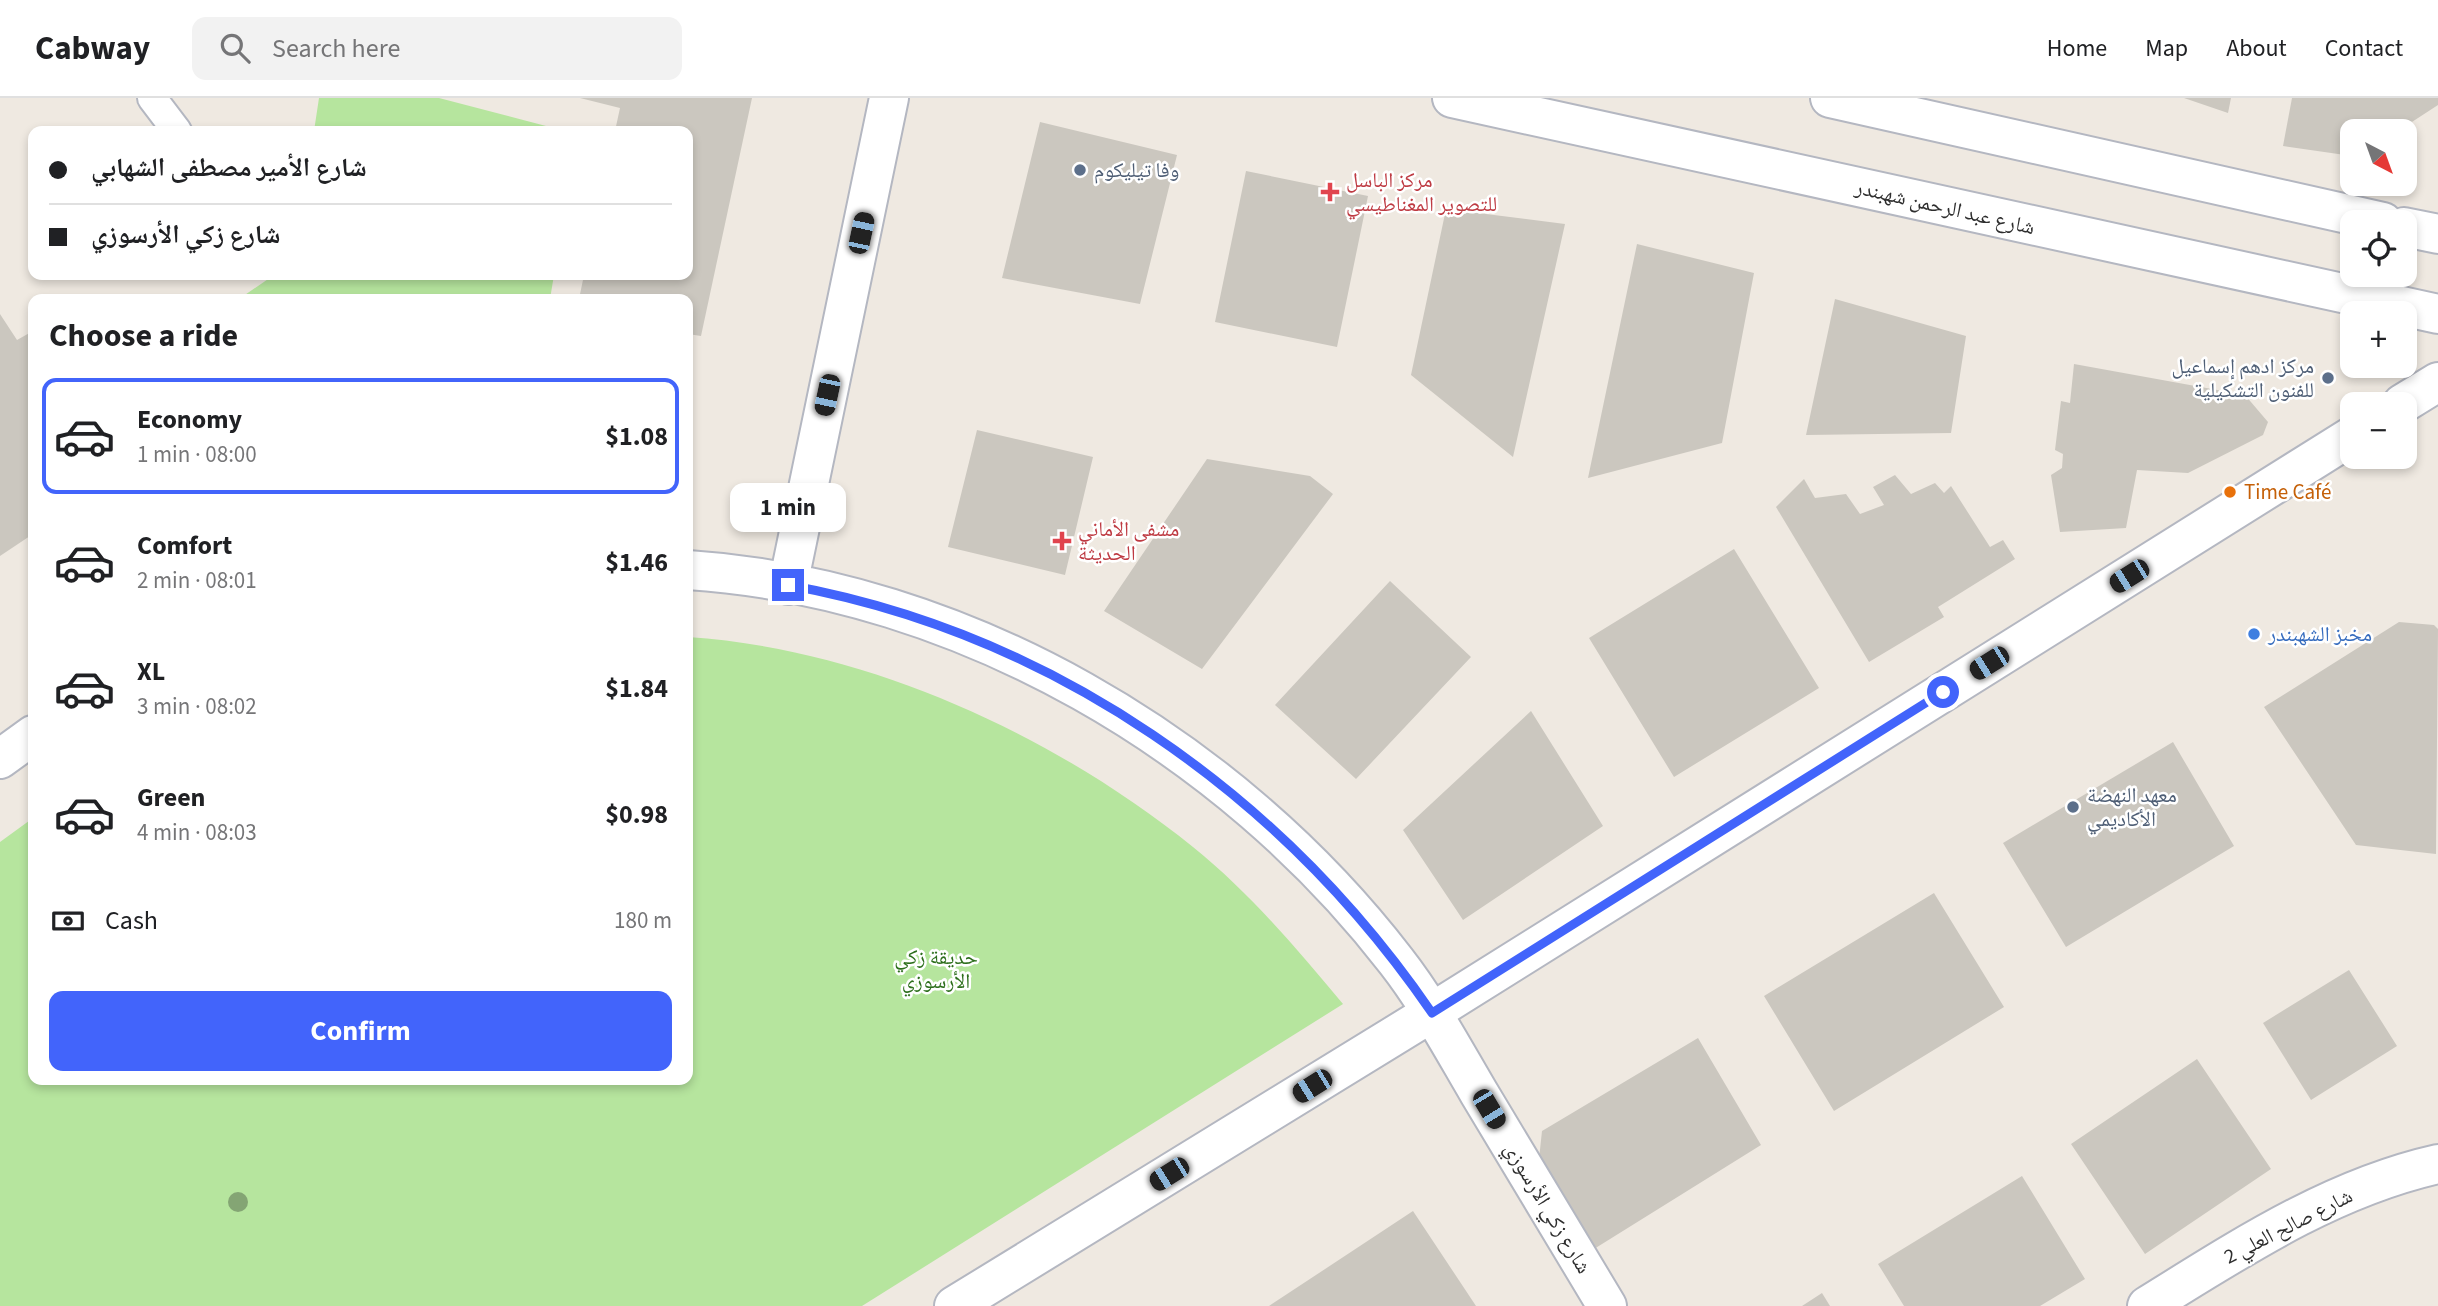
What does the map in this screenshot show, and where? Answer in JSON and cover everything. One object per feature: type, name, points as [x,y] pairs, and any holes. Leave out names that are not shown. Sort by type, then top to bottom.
[{"type":"main road","points":[[788,585],[889,98]]},
{"type":"main road","name":"شارع عبد الرحمن شهبندر","points":[[1452,98],[2311,289],[2438,314]]},
{"type":"main road","points":[[1830,98],[2340,212]]},
{"type":"main road","points":[[2417,230],[2438,234]]},
{"type":"main road","points":[[2417,395],[2438,382]]},
{"type":"main road","points":[[954,1306],[1432,1013],[2340,444]]},
{"type":"main road","name":"شارع زكي الأرسوزي","points":[[693,571],[828,592],[938,625],[1044,670],[1145,727],[1238,796],[1322,875],[1396,962],[1432,1013],[1608,1306]]},
{"type":"main road","points":[[0,759],[28,739]]},
{"type":"main road","name":"شارع صالح العلي 2","points":[[2147,1306],[2254,1240],[2329,1200],[2438,1164]]},
{"type":"lane","points":[[152,98],[173,126]]},
{"type":"green space","points":[[319,98],[439,98],[546,126],[315,126]]},
{"type":"green space","points":[[267,280],[553,280],[551,294],[246,294]]},
{"type":"green space","name":"حديقة زكي الأرسوزي","points":[[693,638],[756,645],[823,659],[890,679],[956,704],[1020,734],[1081,769],[1139,806],[1214,865],[1272,922],[1343,1004],[862,1306],[0,1306],[0,842],[28,822],[28,1085],[693,1085]]},
{"type":"building","points":[[580,98],[752,98],[701,336],[693,335],[693,294],[580,294],[583,280],[693,280],[693,126],[616,126],[620,108]]},
{"type":"building","points":[[2184,98],[2231,98],[2228,113]]},
{"type":"building","points":[[2292,98],[2438,98],[2438,105],[2416,119],[2340,119],[2340,154],[2283,146]]},
{"type":"building","points":[[1040,122],[1177,155],[1140,304],[1002,278]]},
{"type":"building","points":[[1246,171],[1368,196],[1337,347],[1215,322]]},
{"type":"building","points":[[1446,209],[1565,224],[1513,457],[1411,375]]},
{"type":"building","points":[[1637,244],[1754,273],[1722,443],[1588,478]]},
{"type":"building","points":[[1835,299],[1966,336],[1951,433],[1806,435]]},
{"type":"building","points":[[0,314],[17,340],[28,334],[28,537],[0,556]]},
{"type":"building","points":[[2074,364],[2245,395],[2268,422],[2263,435],[2188,473],[2137,470],[2126,528],[2060,532],[2051,475],[2062,468],[2063,454],[2055,450],[2061,401],[2070,403]]},
{"type":"building","points":[[977,430],[1093,457],[1065,575],[948,547]]},
{"type":"building","points":[[1207,459],[1310,476],[1333,494],[1202,669],[1104,611]]},
{"type":"building","points":[[1895,475],[1911,494],[1935,483],[1944,493],[1951,486],[1990,547],[2003,540],[2015,559],[1938,607],[1944,617],[1869,662],[1776,507],[1804,479],[1815,498],[1846,494],[1860,514],[1884,505],[1873,487]]},
{"type":"building","points":[[1734,549],[1819,688],[1674,777],[1589,638]]},
{"type":"building","points":[[1390,581],[1471,657],[1356,779],[1275,705]]},
{"type":"building","points":[[2399,622],[2434,625],[2438,629],[2436,854],[2356,845],[2264,707]]},
{"type":"building","points":[[1531,711],[1603,826],[1463,920],[1403,830]]},
{"type":"building","points":[[2173,742],[2234,846],[2066,947],[2003,843]]},
{"type":"building","points":[[1934,893],[2004,1007],[1834,1111],[1764,996]]},
{"type":"building","points":[[2349,970],[2397,1046],[2311,1100],[2263,1023]]},
{"type":"building","points":[[1698,1038],[1761,1145],[1594,1249],[1539,1159],[1542,1131]]},
{"type":"building","points":[[2197,1059],[2271,1169],[2145,1254],[2071,1144]]},
{"type":"building","points":[[2022,1176],[2085,1279],[2040,1306],[1904,1306],[1878,1264]]},
{"type":"building","points":[[1413,1211],[1476,1306],[1269,1306]]},
{"type":"building","points":[[1822,1293],[1830,1306],[1802,1306]]},
{"type":"place","name":"وفا تيليكوم","points":[[1080,170]]},
{"type":"place","name":"مركز الباسل للتصوير المغناطيسي","points":[[1330,192]]},
{"type":"place","name":"مركز ادهم إسماعيل للفنون التشكيلية","points":[[2328,378]]},
{"type":"place","name":"Time Café","points":[[2230,492]]},
{"type":"place","name":"مشفى الأماني الحديثة","points":[[1062,541]]},
{"type":"place","name":"مخبز الشهبندر","points":[[2254,634]]},
{"type":"place","name":"معهد النهضة الأكاديمي","points":[[2073,807]]},
{"type":"route","points":[[788,585],[828,592],[938,625],[1044,670],[1145,727],[1238,796],[1322,875],[1396,962],[1432,1013],[1943,692]]}]
